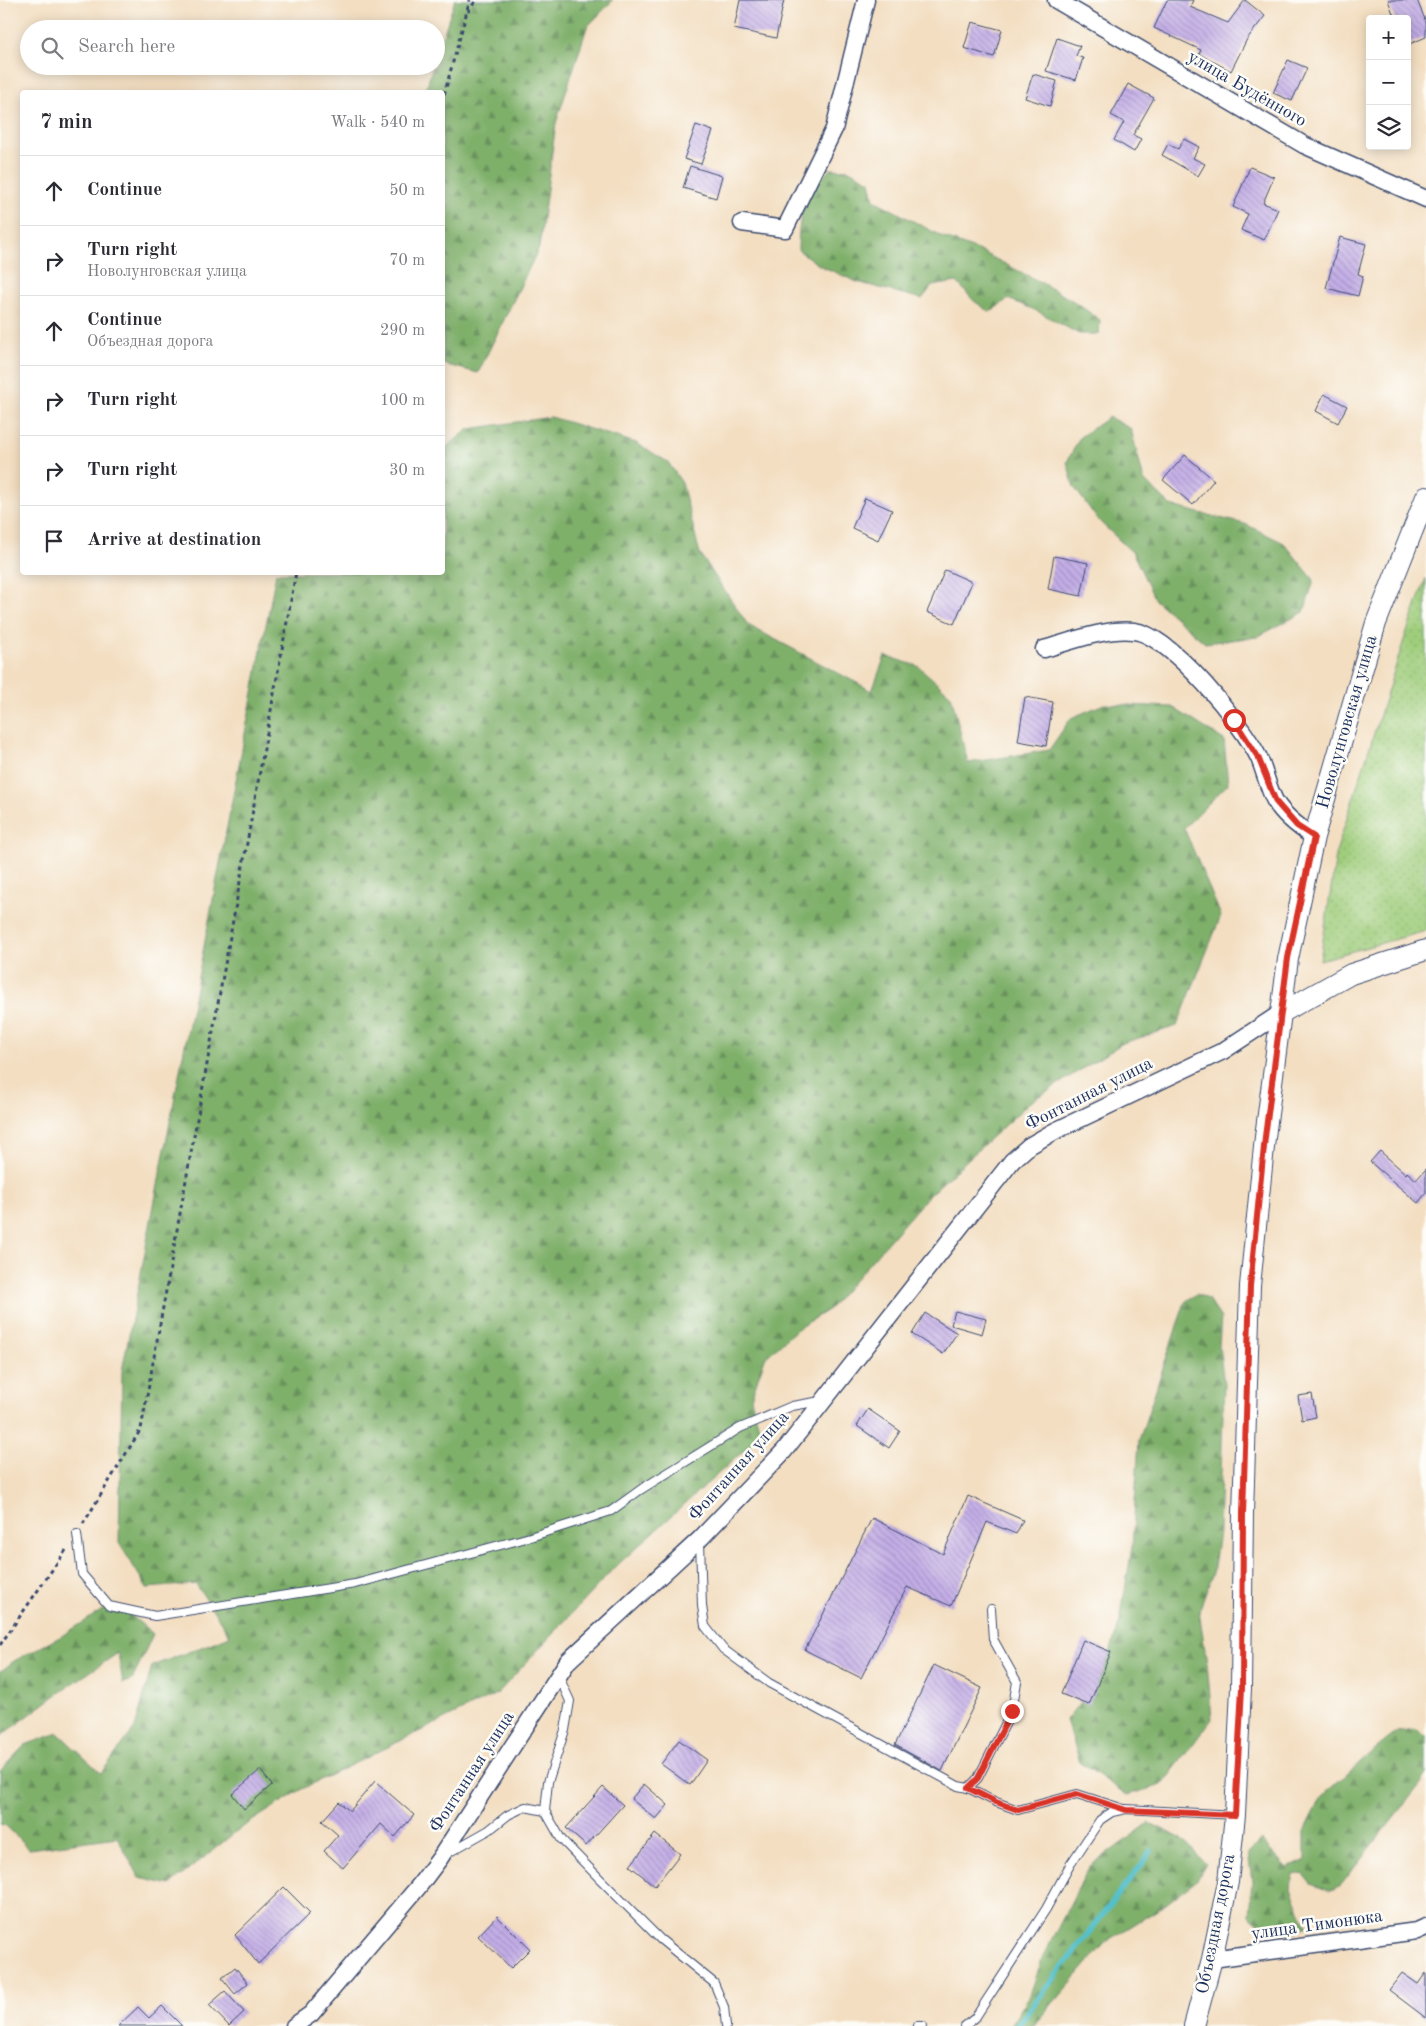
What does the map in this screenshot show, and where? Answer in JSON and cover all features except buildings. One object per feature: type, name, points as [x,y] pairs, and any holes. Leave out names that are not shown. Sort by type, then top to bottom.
[{"type":"street","points":[[742,223],[785,229],[834,129],[866,0]]},
{"type":"street","name":"улица Будённого","points":[[1056,0],[1304,145],[1426,199]]},
{"type":"street","name":"Новолунговская улица","points":[[1281,1013],[1296,918],[1314,837],[1376,623],[1426,497]]},
{"type":"street","points":[[1044,649],[1111,632],[1134,631],[1153,636],[1169,647],[1196,673],[1234,720],[1258,757],[1276,802],[1297,826],[1314,837]]},
{"type":"street","points":[[1281,1013],[1351,974],[1426,950]]},
{"type":"street","name":"Фонтанная улица","points":[[294,2026],[311,2014],[419,1886],[440,1858],[568,1661],[700,1539],[784,1451],[1012,1161],[1029,1146],[1055,1131],[1223,1051],[1281,1013]]},
{"type":"street","name":"Объездная дорога","points":[[1194,2026],[1212,1959],[1228,1882],[1235,1815],[1242,1688],[1243,1514],[1250,1286],[1265,1137],[1281,1013]]},
{"type":"street","name":"улица Тимонюка","points":[[1212,1959],[1417,1931],[1426,1927]]},
{"type":"lane","points":[[78,1534],[82,1574],[109,1606],[155,1616],[355,1584],[530,1537],[611,1511],[640,1490],[740,1428],[792,1406],[823,1400]]},
{"type":"lane","points":[[700,1539],[702,1606],[705,1626],[723,1648],[769,1683],[958,1786],[968,1788],[996,1802],[1018,1810],[1077,1794],[1126,1810]]},
{"type":"lane","points":[[968,1788],[978,1778],[1012,1711],[1018,1682],[993,1639],[991,1609]]},
{"type":"lane","points":[[559,1677],[570,1701],[565,1730],[548,1782],[545,1810],[561,1838],[600,1879],[660,1939],[714,1983],[724,2007],[726,2026]]},
{"type":"lane","points":[[440,1858],[489,1830],[508,1815],[525,1807],[545,1810]]},
{"type":"lane","points":[[964,2026],[976,2018],[1046,1909],[1070,1865],[1100,1820],[1112,1812],[1126,1810],[1235,1815]]},
{"type":"lane","points":[[917,2026],[922,2026]]},
{"type":"path","points":[[445,91],[470,0]]},
{"type":"path","points":[[466,14],[476,0]]},
{"type":"path","points":[[0,1645],[78,1534],[141,1429],[295,575]]},
{"type":"green space","points":[[455,0],[613,0],[587,27],[556,123],[539,248],[478,373],[445,365],[445,90],[426,90],[430,75],[445,75],[445,29]]},
{"type":"green space","points":[[830,169],[849,170],[870,181],[874,200],[943,237],[980,251],[1075,302],[1100,320],[1099,334],[1079,334],[1035,310],[1008,299],[990,312],[974,301],[957,282],[932,286],[922,299],[857,282],[819,265],[798,250],[801,215],[808,197]]},
{"type":"green space","points":[[551,417],[636,443],[668,462],[682,483],[700,554],[748,625],[872,691],[885,656],[918,666],[951,695],[968,763],[1049,750],[1071,718],[1104,704],[1172,707],[1224,740],[1228,784],[1184,828],[1221,916],[1177,1026],[1123,1043],[1030,1102],[928,1196],[829,1309],[797,1329],[765,1358],[751,1398],[761,1435],[612,1570],[498,1693],[302,1789],[238,1830],[170,1885],[140,1878],[117,1837],[29,1849],[6,1826],[0,1824],[0,1771],[25,1745],[58,1733],[101,1773],[135,1728],[152,1666],[230,1636],[196,1584],[147,1588],[119,1543],[122,1371],[276,575],[445,575],[445,448],[469,429]]},
{"type":"green space","points":[[1109,417],[1131,429],[1144,480],[1171,506],[1245,524],[1284,543],[1314,580],[1304,612],[1257,637],[1205,643],[1155,600],[1133,553],[1098,520],[1074,487],[1067,462],[1080,437]]},
{"type":"green space","points":[[1426,578],[1426,931],[1320,960],[1337,849],[1404,640]]},
{"type":"green space","points":[[1196,1294],[1208,1299],[1221,1318],[1219,1346],[1224,1384],[1219,1532],[1213,1573],[1199,1611],[1207,1663],[1212,1719],[1162,1785],[1127,1795],[1080,1762],[1066,1720],[1104,1672],[1120,1621],[1132,1547],[1139,1440],[1185,1302]]},
{"type":"green space","points":[[109,1606],[125,1610],[153,1634],[132,1680],[123,1683],[118,1653],[56,1695],[0,1737],[0,1672],[14,1661],[60,1637]]},
{"type":"green space","points":[[1413,1729],[1426,1736],[1426,1775],[1419,1786],[1341,1885],[1329,1891],[1312,1884],[1303,1873],[1293,1875],[1291,1889],[1307,1926],[1292,1935],[1268,1931],[1249,1915],[1252,1881],[1248,1853],[1261,1840],[1288,1868],[1305,1860],[1305,1830],[1321,1798],[1368,1755],[1397,1732]]},
{"type":"green space","points":[[1149,1823],[1182,1839],[1206,1864],[1196,1881],[1162,1907],[1106,1942],[1033,2026],[1010,2026],[1030,1995],[1042,1959],[1089,1867]]},
{"type":"waterway","points":[[1017,2026],[1151,1852]]},
{"type":"route","points":[[1012,1711],[978,1778],[968,1788],[996,1802],[1018,1810],[1077,1794],[1126,1810],[1235,1815],[1242,1688],[1243,1514],[1250,1286],[1265,1137],[1288,958],[1314,837],[1297,826],[1276,802],[1258,757],[1234,720]]}]
